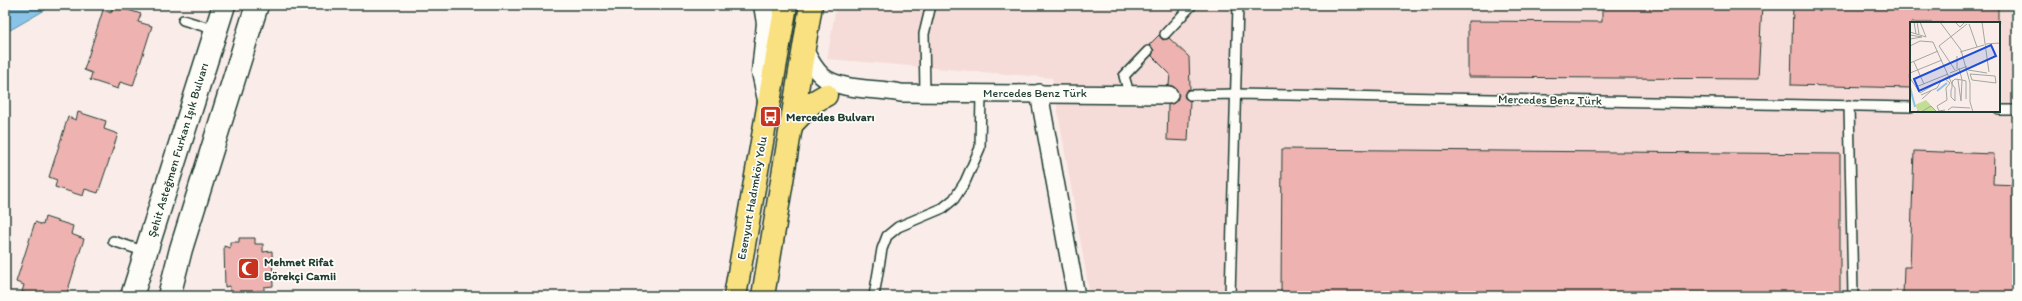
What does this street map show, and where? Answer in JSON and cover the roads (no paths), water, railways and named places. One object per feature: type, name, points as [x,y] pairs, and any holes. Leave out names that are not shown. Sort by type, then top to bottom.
[{"type":"main road","name":"Şehit Asteğmen Furkan Işık Bulvarı","points":[[132,296],[224,5]]},
{"type":"main road","points":[[169,296],[181,249],[257,5]]},
{"type":"main road","points":[[765,5],[768,23],[763,72],[769,104]]},
{"type":"main road","name":"Esenyurt Hadımköy Yolu","points":[[764,296],[791,125],[787,75],[786,5]]},
{"type":"main road","name":"Esenyurt Hadımköy Yolu","points":[[734,296],[769,104],[803,47],[811,5]]},
{"type":"main road","points":[[791,125],[812,103],[826,95]]},
{"type":"street","name":"Mercedes Benz Türk","points":[[803,47],[822,77],[841,86],[884,89],[901,93],[1128,93],[1169,95]]},
{"type":"street","name":"Mercedes Benz Türk","points":[[787,75],[818,94],[889,97],[901,93]]},
{"type":"street","points":[[1039,93],[1076,296]]},
{"type":"lane","points":[[925,93],[924,34],[932,5]]},
{"type":"lane","points":[[1165,34],[1192,5]]},
{"type":"lane","points":[[1230,296],[1238,5]]},
{"type":"lane","points":[[183,20],[216,30]]},
{"type":"lane","points":[[1128,93],[1128,86],[1124,76],[1148,52]]},
{"type":"lane","points":[[874,296],[882,249],[887,236],[898,227],[943,208],[954,199],[963,186],[980,148],[981,93]]},
{"type":"lane","name":"Mercedes Benz Türk","points":[[1190,95],[1235,94],[1910,107]]},
{"type":"lane","points":[[1849,105],[1853,296]]},
{"type":"lane","points":[[2000,110],[2017,110]]},
{"type":"lane","points":[[112,241],[146,252]]},
{"type":"water","points":[[5,5],[50,5],[45,10],[5,33]]},
{"type":"place","name":"Mercedes Bulvarı","points":[[770,117]]},
{"type":"place","name":"Mehmet Rifat Börekçi Camii","points":[[248,269]]}]
